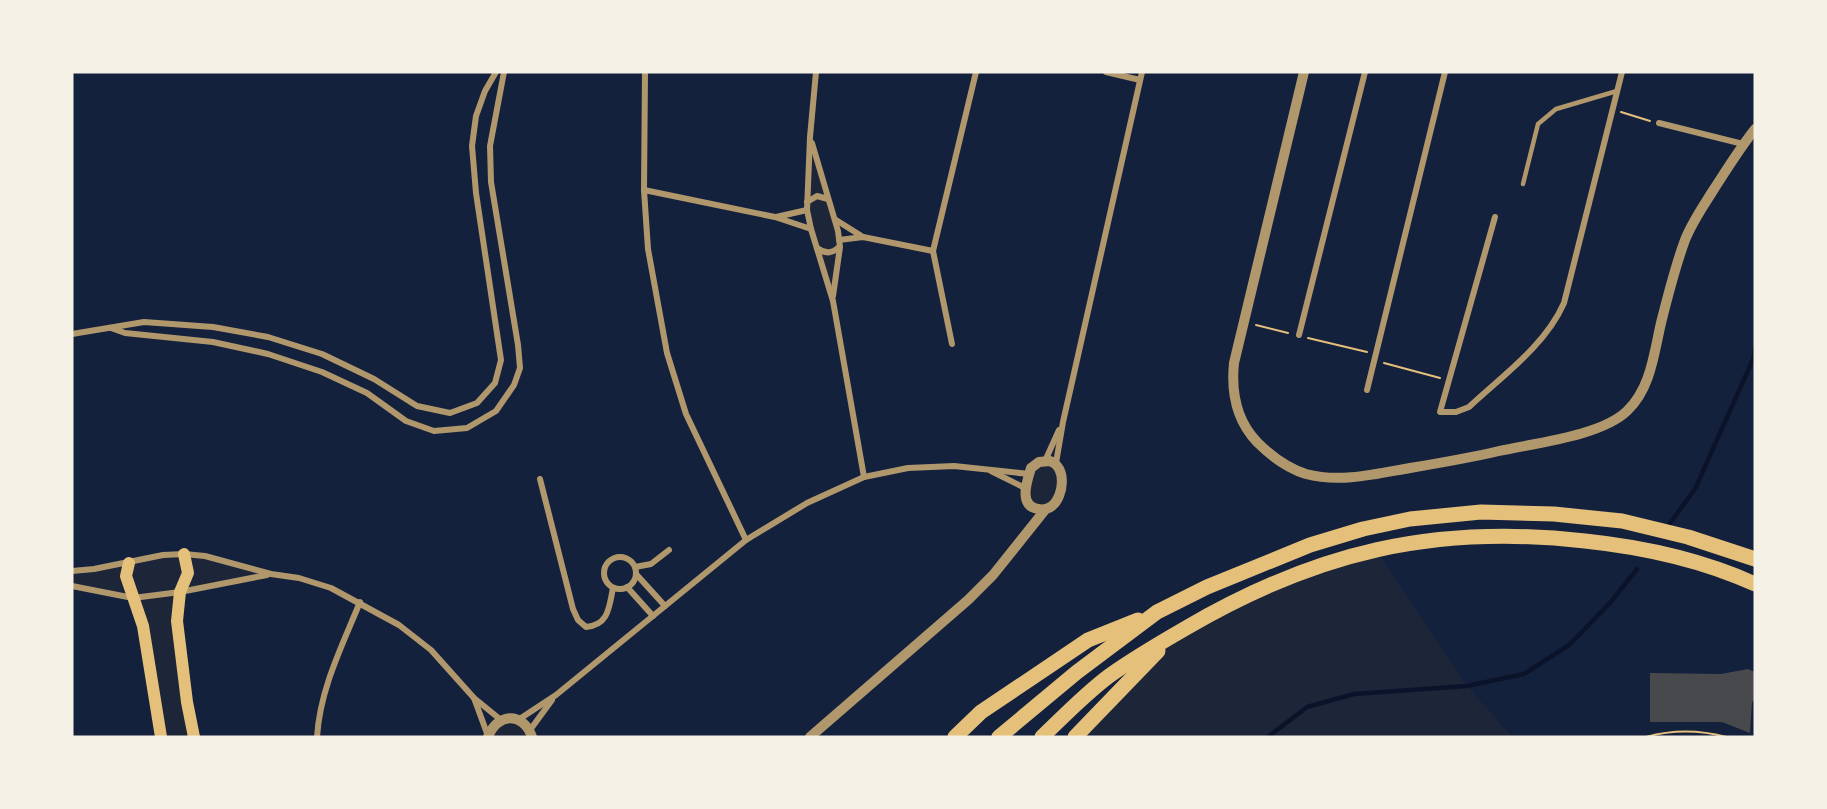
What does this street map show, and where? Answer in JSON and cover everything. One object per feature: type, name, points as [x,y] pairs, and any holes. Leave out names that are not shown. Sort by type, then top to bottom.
[{"type":"highway","points":[[955,737],[981,712],[1088,640],[1157,612],[1207,587],[1310,545],[1410,519],[1481,512],[1554,514],[1622,521],[1688,537],[1755,559]]},
{"type":"highway","points":[[1042,737],[1108,677],[1138,656],[1218,609],[1266,586],[1322,565],[1375,549],[1411,542],[1480,536],[1556,538],[1621,545],[1684,560],[1755,584]]},
{"type":"highway","points":[[999,737],[1077,672],[1157,612]]},
{"type":"highway","points":[[1075,737],[1172,636]]},
{"type":"main road","points":[[184,554],[188,573],[180,592],[177,621],[186,702],[194,737]]},
{"type":"main road","points":[[129,563],[126,576],[143,626],[161,737]]},
{"type":"street","points":[[72,334],[144,322],[213,327],[268,336],[322,354],[374,379],[417,406],[450,413],[477,403],[495,383],[501,360],[471,146],[476,116],[485,91],[496,72]]},
{"type":"street","points":[[111,328],[125,333],[213,342],[268,354],[322,372],[367,393],[406,421],[434,430],[467,428],[496,411],[514,385],[520,368],[491,182],[490,146],[504,72]]},
{"type":"street","points":[[645,72],[644,190],[648,249],[657,303],[680,394],[694,432],[746,540]]},
{"type":"street","points":[[816,72],[807,210],[833,301],[864,477]]},
{"type":"street","points":[[952,344],[933,251],[976,72]]},
{"type":"street","points":[[1106,72],[1140,80]]},
{"type":"street","points":[[1051,462],[1063,422],[1142,72]]},
{"type":"street","points":[[1304,72],[1234,363],[1232,383],[1235,403],[1248,433],[1277,460],[1306,473],[1330,478],[1360,477],[1462,459],[1585,432],[1608,425],[1627,411],[1642,392],[1649,375],[1673,274],[1686,238],[1703,206],[1755,129]]},
{"type":"street","points":[[1299,335],[1365,72]]},
{"type":"street","points":[[1367,390],[1445,72]]},
{"type":"street","points":[[1495,217],[1440,412],[1456,412],[1469,407],[1545,335],[1556,320],[1564,303],[1622,72]]},
{"type":"street","points":[[1659,123],[1743,144]]},
{"type":"street","points":[[810,137],[836,220],[839,244],[833,301]]},
{"type":"street","points":[[644,190],[776,217],[811,229]]},
{"type":"street","points":[[807,202],[817,196],[828,199]]},
{"type":"street","points":[[776,217],[807,210]]},
{"type":"street","points":[[836,220],[863,237],[933,251]]},
{"type":"street","points":[[816,248],[828,253],[834,252],[839,244],[863,237]]},
{"type":"street","points":[[1051,462],[1063,422]]},
{"type":"street","points":[[1027,532],[1031,507],[1025,494],[1025,488],[1031,468],[1035,464],[1051,462]]},
{"type":"street","points":[[810,737],[968,600],[993,575],[1045,510],[1052,506],[1061,489],[1062,475],[1051,462]]},
{"type":"street","points":[[518,720],[556,695],[746,540],[807,503],[864,477],[908,468],[954,466],[1029,474]]},
{"type":"street","points":[[988,469],[1025,488]]},
{"type":"street","points":[[540,479],[573,609],[578,620],[586,627],[596,626],[605,618],[613,588]]},
{"type":"street","points":[[1031,507],[1045,510]]},
{"type":"street","points":[[636,571],[651,564],[669,550]]},
{"type":"street","points":[[72,571],[129,563],[163,555],[184,554],[205,556],[332,588],[399,625],[431,650],[474,698],[501,720]]},
{"type":"street","points":[[636,571],[634,582],[620,589],[613,588],[607,583],[604,575],[609,561],[624,558],[631,561],[636,571],[665,606]]},
{"type":"street","points":[[72,586],[133,598],[180,592],[271,574]]},
{"type":"street","points":[[627,587],[652,616]]},
{"type":"street","points":[[317,737],[329,678],[360,602]]},
{"type":"street","points":[[488,737],[492,726],[508,718],[518,720],[531,733],[556,695]]},
{"type":"street","points":[[474,698],[488,737]]},
{"type":"lane","points":[[1523,184],[1538,124],[1556,109],[1617,91]]},
{"type":"path","points":[[1613,110],[1659,123]]},
{"type":"path","points":[[1374,360],[1448,380]]},
{"type":"path","points":[[1646,737],[1661,733],[1709,732],[1726,737]]},
{"type":"shaded area","points":[[810,137],[838,231],[833,301],[807,210]]},
{"type":"shaded area","points":[[1039,462],[1060,468],[1057,500],[1035,509],[1025,488]]},
{"type":"shaded area","points":[[1375,549],[1467,686],[1512,737],[1075,737],[1172,636],[1218,609]]},
{"type":"shaded area","points":[[184,554],[271,574],[180,592],[194,737],[161,737],[133,598],[72,586],[72,571]]},
{"type":"shaded area","points":[[514,719],[532,737],[488,737],[494,726]]},
{"type":"building","points":[[1748,669],[1755,672],[1755,700],[1752,702],[1750,733],[1722,722],[1650,722],[1650,673],[1721,674]]},
{"type":"waterway","points":[[1668,526],[1695,489],[1754,357],[1755,348]]},
{"type":"waterway","points":[[1268,737],[1307,707],[1354,694],[1467,686],[1524,674],[1569,645],[1610,603],[1637,569]]}]
